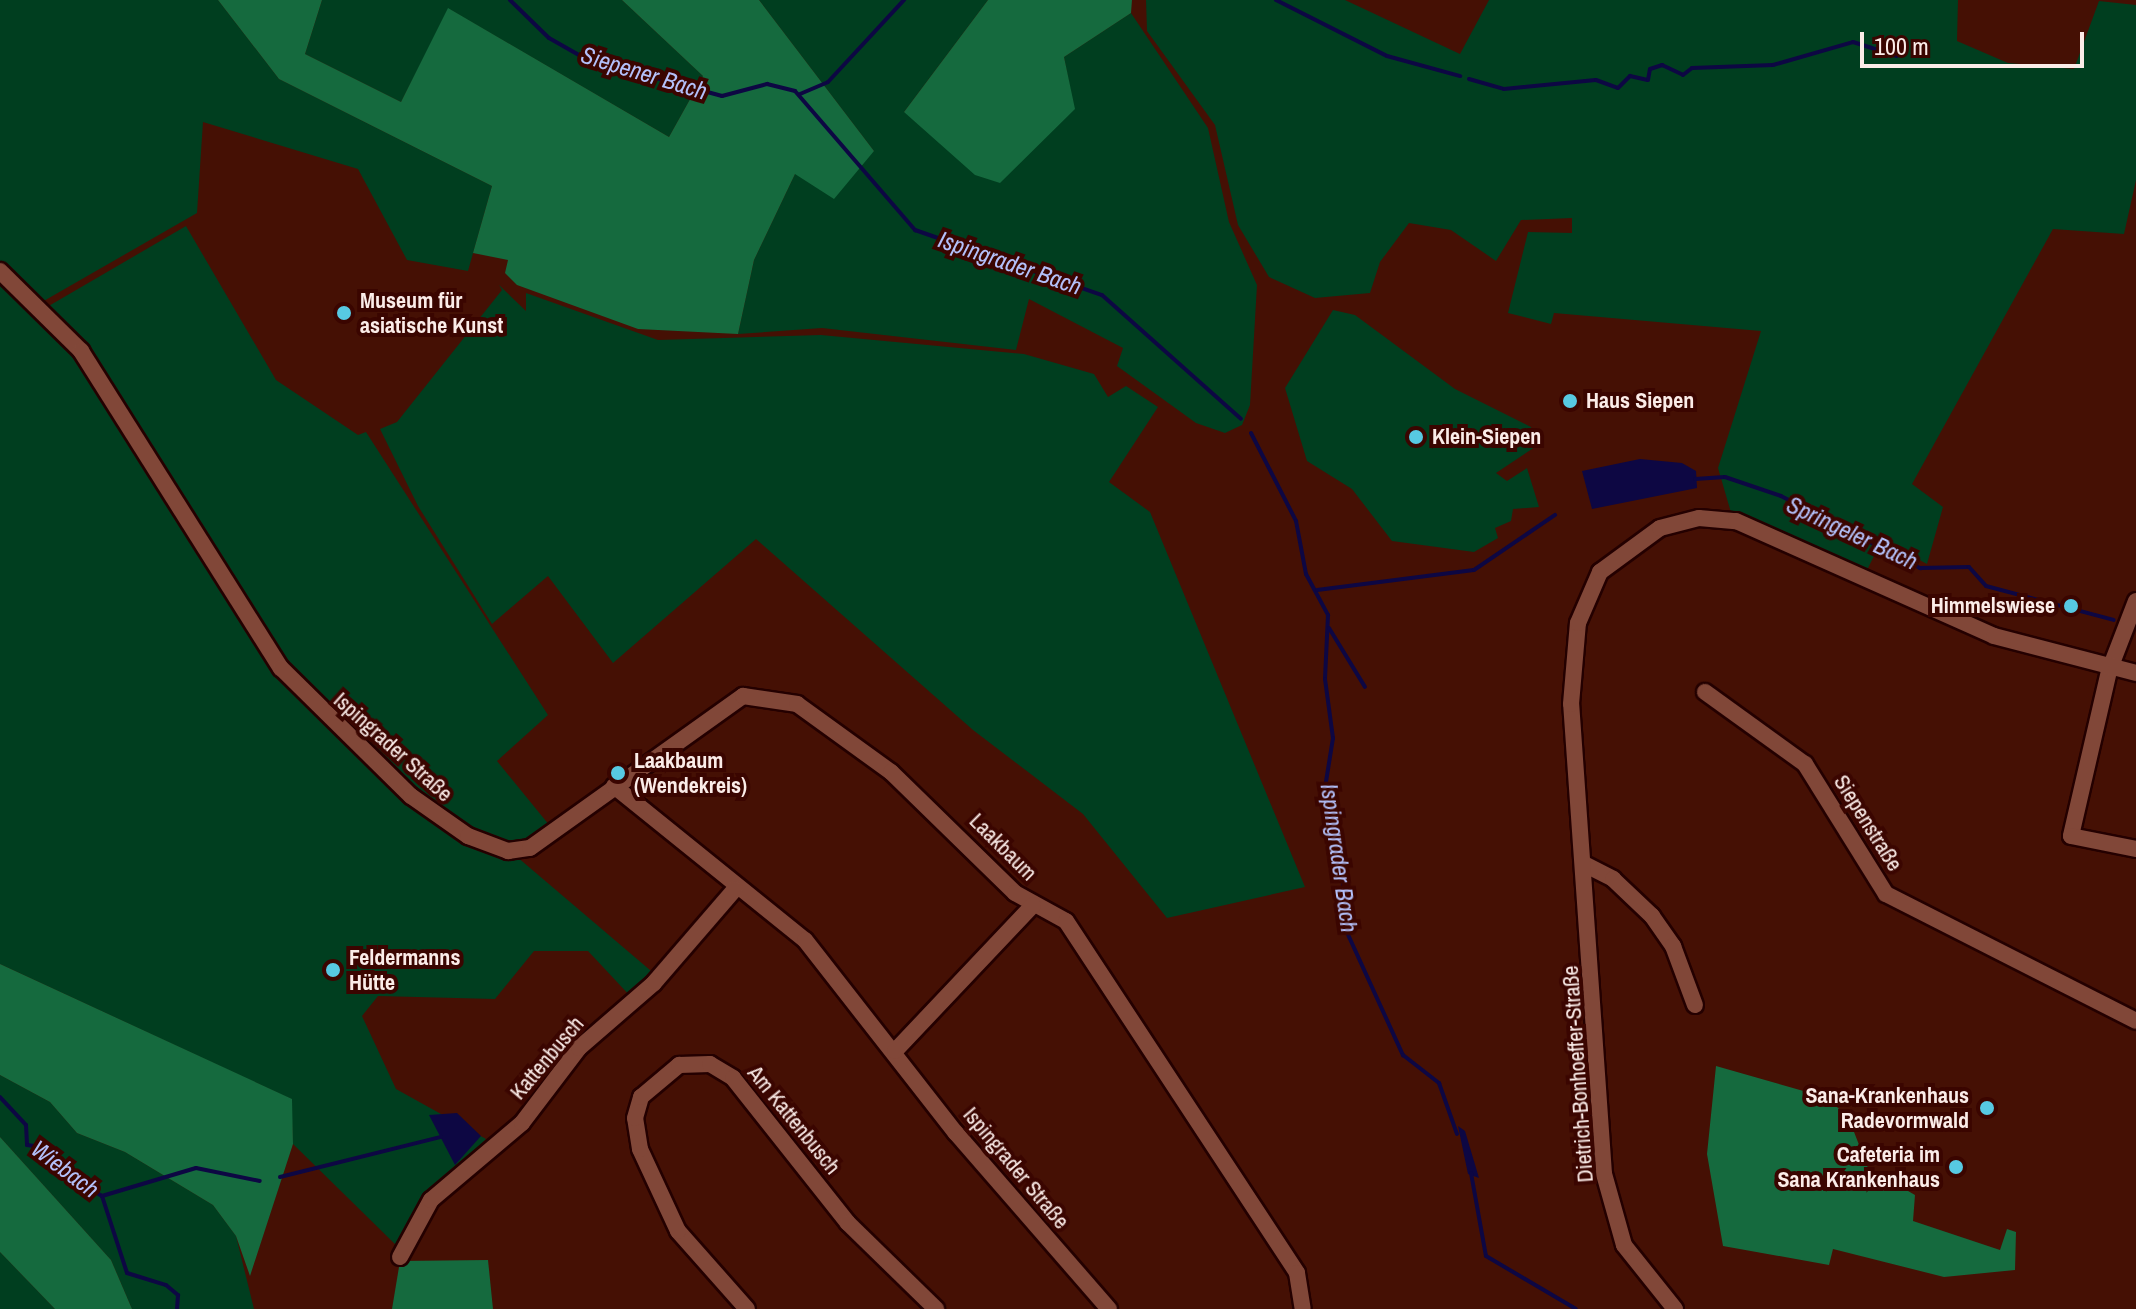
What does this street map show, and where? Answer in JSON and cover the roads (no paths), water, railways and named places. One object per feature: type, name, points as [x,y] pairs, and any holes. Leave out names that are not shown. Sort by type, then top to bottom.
[{"type":"street","name":"Ispingrader Straße","points":[[0,271],[81,351],[281,668],[411,796],[478,841],[517,851],[614,786],[735,889],[805,940],[1109,1309]]},
{"type":"street","name":"Dietrich-Bonhoeffer-Straße","points":[[1675,1309],[1624,1245],[1604,1174],[1571,704],[1578,623],[1600,572],[1660,528],[1710,518],[1750,525],[1994,636],[2109,671],[2136,673]]},
{"type":"street","points":[[2136,601],[2109,671],[2071,836],[2136,849]]},
{"type":"street","name":"Siepenstraße","points":[[1705,692],[1805,764],[1886,894],[2136,1021]]},
{"type":"street","name":"Laakbaum","points":[[614,786],[727,701],[781,697],[891,772],[1033,905],[1066,921],[1297,1273],[1303,1309]]},
{"type":"street","points":[[1584,864],[1613,879],[1652,916],[1673,946],[1695,1005]]},
{"type":"street","name":"Kattenbusch","points":[[400,1257],[431,1200],[522,1123],[579,1048],[654,983],[735,889]]},
{"type":"street","points":[[895,1051],[1033,905]]},
{"type":"street","name":"Am Kattenbusch","points":[[747,1309],[678,1231],[640,1149],[635,1118],[641,1097],[679,1065],[710,1064],[733,1078],[848,1223],[936,1309]]},
{"type":"waterway","name":"Ispingrader Bach","points":[[510,0],[549,38],[586,59],[722,96],[767,84],[795,91],[915,230],[1102,295],[1241,419]]},
{"type":"waterway","points":[[800,94],[828,82],[904,0]]},
{"type":"waterway","points":[[1276,0],[1387,56],[1460,76]]},
{"type":"waterway","points":[[1469,79],[1504,89],[1596,80],[1618,88],[1630,76],[1648,80],[1650,69],[1662,65],[1683,75],[1692,68],[1773,65],[1853,42],[1897,56]]},
{"type":"waterway","name":"Ispingrader Bach","points":[[1251,433],[1296,521],[1306,574],[1328,615],[1325,679],[1333,738],[1325,788],[1342,863],[1345,928],[1403,1055],[1439,1083],[1457,1134]]},
{"type":"waterway","name":"Springeler Bach","points":[[1695,479],[1725,477],[1781,496],[1920,568],[1969,567],[1986,586],[2114,620]]},
{"type":"waterway","name":"Springeler Bach","points":[[1317,590],[1474,570],[1555,515]]},
{"type":"waterway","points":[[1329,628],[1365,687]]},
{"type":"waterway","name":"Wiebach","points":[[0,1097],[26,1125],[27,1145],[42,1147],[65,1174],[102,1196],[127,1273],[166,1285],[178,1295],[177,1309]]},
{"type":"waterway","points":[[280,1177],[441,1137]]},
{"type":"waterway","points":[[102,1196],[196,1168],[260,1181]]},
{"type":"waterway","name":"Ispingrader Bach","points":[[1471,1173],[1486,1256],[1576,1309]]},
{"type":"place","name":"Museum für asiatische Kunst","points":[[344,313]]},
{"type":"place","name":"Haus Siepen","points":[[1570,401]]},
{"type":"place","name":"Klein-Siepen","points":[[1416,437]]},
{"type":"place","name":"Himmelswiese","points":[[2071,606]]},
{"type":"place","name":"Laakbaum (Wendekreis)","points":[[618,773]]},
{"type":"place","name":"Feldermanns Hütte","points":[[333,970]]},
{"type":"place","name":"Sana-Krankenhaus Radevormwald","points":[[1987,1108]]},
{"type":"place","name":"Cafeteria im Sana Krankenhaus","points":[[1956,1167]]},
{"type":"water label","name":"Siepener Bach","points":[[644,73]]}]
